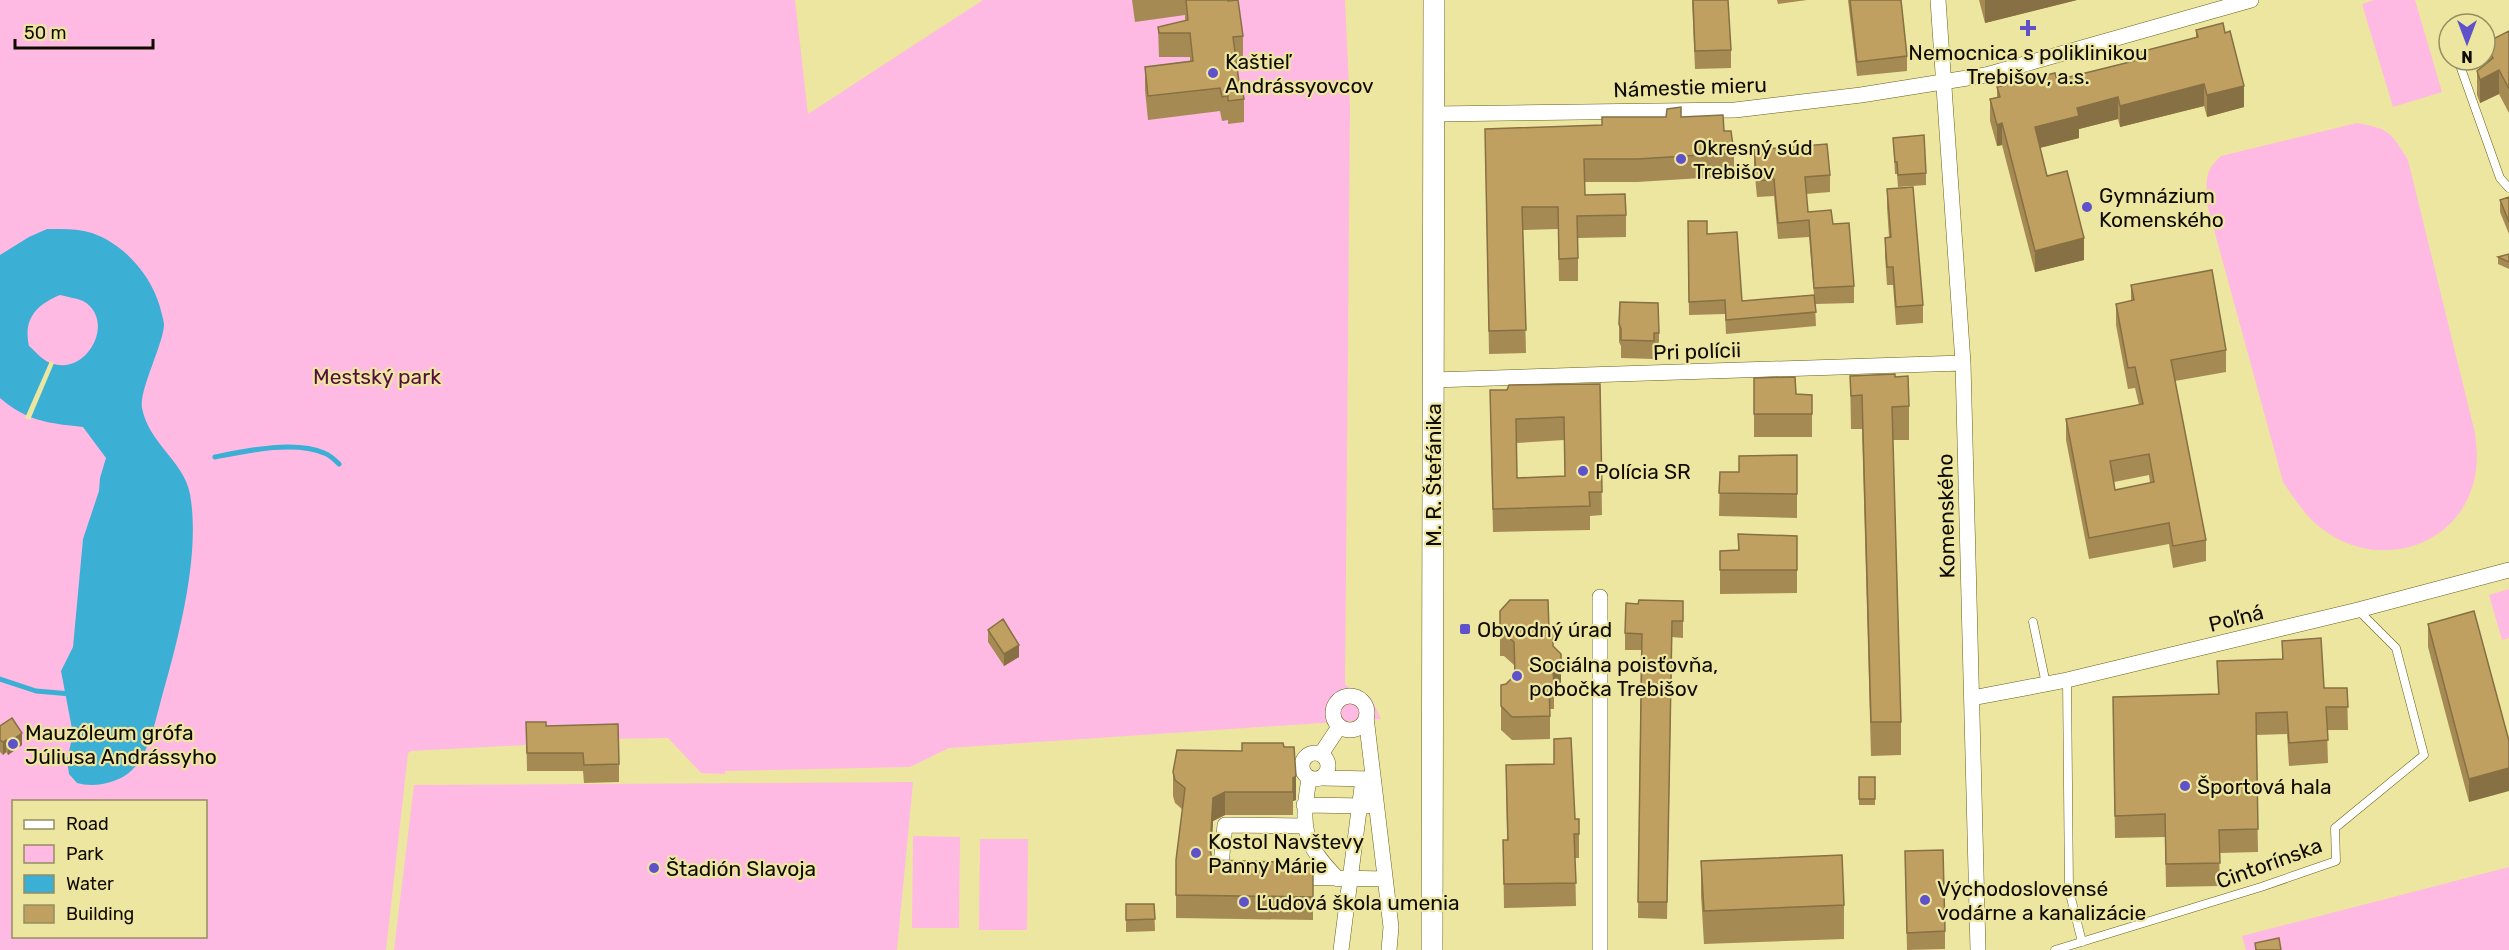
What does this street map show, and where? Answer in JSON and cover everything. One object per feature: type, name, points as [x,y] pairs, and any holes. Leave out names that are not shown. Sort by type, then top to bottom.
[{"type":"street","name":"M. R. Štefánika","points":[[1432,950],[1434,0]]},
{"type":"street","name":"Komenského","points":[[1938,0],[1946,82],[1963,363],[1978,950]]},
{"type":"street","name":"Námestie mieru","points":[[1435,114],[1735,110],[1946,82],[1986,75],[2251,0]]},
{"type":"street","name":"Pri polícii","points":[[1432,380],[1963,363]]},
{"type":"street","name":"Poľná","points":[[1972,698],[2067,680],[2358,610],[2509,570]]},
{"type":"street","points":[[1600,597],[1600,950]]},
{"type":"street","points":[[1366,717],[1360,727],[1355,729],[1339,727],[1334,718],[1334,707],[1346,697],[1356,698],[1361,701],[1366,711],[1368,779],[1376,807],[1390,927],[1385,947]]},
{"type":"street","points":[[1321,754],[1339,727]]},
{"type":"street","points":[[1308,789],[1327,772],[1328,764],[1321,754],[1312,753],[1302,763],[1308,789],[1305,826],[1308,839],[1315,852],[1344,879]]},
{"type":"street","points":[[1308,789],[1368,779]]},
{"type":"street","points":[[1341,950],[1344,879],[1368,779]]},
{"type":"street","points":[[1308,789],[1360,806],[1376,807]]},
{"type":"street","points":[[1243,875],[1220,874],[1225,825],[1305,826]]},
{"type":"street","points":[[1276,876],[1385,879]]},
{"type":"lane","points":[[2462,72],[2500,178],[2509,188]]},
{"type":"lane","name":"Cintorínska","points":[[2055,950],[2261,887],[2336,861],[2335,828],[2424,755],[2396,648],[2358,610]]},
{"type":"lane","points":[[2033,622],[2046,684]]},
{"type":"lane","points":[[2067,680],[2069,890],[2082,942]]},
{"type":"green space","name":"Mestský park","points":[[0,0],[795,0],[808,114],[983,0],[1345,0],[1350,107],[1345,685],[1371,698],[1381,719],[949,748],[910,767],[725,771],[725,774],[701,773],[668,738],[526,740],[526,745],[411,751],[408,753],[386,950],[0,950]]},
{"type":"green space","points":[[2374,0],[2415,0],[2442,92],[2393,107],[2362,4]]},
{"type":"green space","points":[[2357,123],[2376,127],[2388,133],[2398,143],[2408,160],[2475,433],[2476,470],[2469,496],[2456,518],[2438,534],[2417,545],[2393,550],[2368,549],[2344,542],[2321,528],[2305,512],[2283,482],[2207,204],[2209,172],[2221,156]]},
{"type":"green space","points":[[2509,589],[2509,638],[2502,640],[2489,595]]},
{"type":"green space","name":"Štadión Slavoja","points":[[913,782],[897,950],[394,950],[414,785]]},
{"type":"green space","points":[[913,836],[960,837],[959,928],[912,928]]},
{"type":"green space","points":[[980,839],[1028,839],[1027,930],[979,930]]},
{"type":"green space","points":[[2509,867],[2509,950],[2246,950],[2242,936]]},
{"type":"water","points":[[47,229],[92,233],[104,238],[125,253],[135,262],[150,283],[160,307],[164,325],[144,390],[142,408],[152,432],[187,482],[190,494],[193,518],[192,544],[186,598],[154,728],[143,755],[132,770],[120,778],[98,785],[77,783],[69,774],[67,760],[73,734],[61,671],[73,647],[83,539],[99,491],[106,458],[83,427],[30,417],[0,398],[0,255]],"holes":[[[60,295],[83,301],[93,310],[97,321],[97,333],[86,355],[76,362],[64,365],[51,363],[42,358],[29,346],[28,336],[33,314],[44,303]]]},
{"type":"pier","points":[[50,361],[54,363],[30,420],[25,418]]},
{"type":"building","points":[[1186,0],[1238,0],[1243,36],[1233,37],[1239,82],[1241,81],[1244,99],[1228,101],[1228,96],[1222,97],[1220,88],[1148,96],[1145,67],[1193,61],[1190,33],[1159,33],[1158,27],[1188,20]]},
{"type":"building","points":[[1693,0],[1728,0],[1731,50],[1695,51]]},
{"type":"building","points":[[1850,0],[1901,0],[1907,56],[1857,62]]},
{"type":"building","points":[[2223,23],[2225,33],[2230,31],[2244,86],[2207,95],[2204,84],[2120,106],[2118,97],[2077,108],[2079,116],[2035,127],[2047,176],[2067,171],[2084,238],[2035,251],[2002,123],[1997,125],[1990,99],[2000,97],[1997,87],[2055,73],[2057,80],[2134,61],[2132,54],[2198,37],[2196,30]]},
{"type":"building","points":[[2509,31],[2509,89],[2499,70],[2497,71],[2497,37]]},
{"type":"building","points":[[2477,72],[2495,72],[2480,80]]},
{"type":"building","points":[[1681,107],[1681,117],[1723,115],[1724,131],[1731,131],[1734,153],[1637,159],[1584,159],[1585,195],[1625,194],[1626,215],[1577,216],[1578,258],[1559,259],[1558,207],[1522,207],[1526,330],[1489,331],[1485,129],[1602,125],[1602,117],[1666,117],[1667,109]]},
{"type":"building","points":[[1924,135],[1926,173],[1898,175],[1893,138]]},
{"type":"building","points":[[1827,144],[1830,175],[1805,177],[1808,212],[1831,210],[1833,224],[1849,223],[1854,286],[1814,288],[1809,220],[1778,223],[1774,179],[1757,181],[1754,150]]},
{"type":"building","points":[[1913,187],[1923,305],[1896,307],[1893,267],[1887,267],[1885,238],[1891,237],[1887,189]]},
{"type":"building","points":[[2509,197],[2509,222],[2500,200]]},
{"type":"building","points":[[1688,221],[1707,221],[1707,234],[1737,232],[1742,301],[1814,295],[1816,312],[1726,320],[1725,300],[1689,302]]},
{"type":"building","points":[[2509,254],[2509,262],[2498,257]]},
{"type":"building","points":[[2212,270],[2226,350],[2171,360],[2206,540],[2173,546],[2169,523],[2089,538],[2066,419],[2143,404],[2135,367],[2128,368],[2116,304],[2134,300],[2131,285]],"holes":[[[2149,454],[2154,482],[2115,490],[2110,461]]]},
{"type":"building","points":[[1620,302],[1658,303],[1659,333],[1654,333],[1654,341],[1621,340]]},
{"type":"building","points":[[1895,374],[1895,377],[1908,376],[1909,406],[1892,407],[1901,722],[1871,722],[1862,395],[1851,396],[1850,376]]},
{"type":"building","points":[[1795,377],[1796,394],[1812,395],[1812,414],[1754,414],[1754,378]]},
{"type":"building","name":"Polícia SR","points":[[1600,384],[1602,492],[1589,492],[1590,506],[1493,509],[1490,390],[1507,390],[1509,385]],"holes":[[[1564,417],[1565,476],[1517,478],[1516,419]]]},
{"type":"building","points":[[1797,455],[1797,494],[1719,493],[1720,472],[1739,472],[1739,456]]},
{"type":"building","points":[[1738,534],[1797,536],[1797,570],[1720,570],[1720,551],[1739,550]]},
{"type":"building","points":[[1510,600],[1548,600],[1549,630],[1553,630],[1553,646],[1561,654],[1561,661],[1553,669],[1554,686],[1549,686],[1550,716],[1512,717],[1501,706],[1501,685],[1506,684],[1515,675],[1514,642],[1504,633],[1500,633],[1500,611]]},
{"type":"building","points":[[1639,600],[1683,601],[1683,621],[1672,621],[1667,902],[1638,902],[1642,634],[1625,633],[1626,603],[1638,604]]},
{"type":"building","points":[[2474,611],[2509,741],[2509,768],[2469,779],[2428,624]]},
{"type":"building","points":[[1003,619],[1019,645],[1004,654],[988,630]]},
{"type":"building","name":"Športová hala","points":[[2321,638],[2324,688],[2347,688],[2348,707],[2326,707],[2328,740],[2289,743],[2287,712],[2256,713],[2258,829],[2219,830],[2220,863],[2166,864],[2165,814],[2115,816],[2113,697],[2219,694],[2217,661],[2283,659],[2282,641]]},
{"type":"building","points":[[12,718],[22,733],[8,743],[6,740],[3,742],[0,740],[0,726]]},
{"type":"building","points":[[526,722],[546,722],[546,726],[618,724],[619,764],[584,765],[583,753],[527,753]]},
{"type":"building","points":[[1571,738],[1575,819],[1579,819],[1579,834],[1574,834],[1576,883],[1504,884],[1503,840],[1508,840],[1506,765],[1554,764],[1554,739]]},
{"type":"building","points":[[1242,743],[1283,743],[1284,747],[1294,747],[1296,776],[1293,778],[1293,792],[1225,792],[1213,798],[1210,849],[1212,860],[1313,863],[1313,897],[1176,895],[1176,860],[1185,788],[1175,780],[1173,772],[1177,750],[1242,751]]},
{"type":"building","points":[[1859,777],[1875,777],[1875,799],[1859,799]]},
{"type":"building","name":"Východoslovensé vodárne a kanalizácie","points":[[1943,850],[1945,931],[1907,933],[1905,851]]},
{"type":"building","points":[[1842,855],[1844,905],[1704,911],[1701,861]]},
{"type":"building","points":[[1126,904],[1154,904],[1155,919],[1126,920]]},
{"type":"building","points":[[2279,938],[2281,950],[2256,950],[2255,943]]},
{"type":"waterway","points":[[215,457],[270,448],[299,447],[326,454],[339,464]]},
{"type":"waterway","points":[[0,679],[36,691],[71,694]]},
{"type":"place","name":"Nemocnica s poliklinikou Trebišov, a.s.","points":[[2028,28]]},
{"type":"place","name":"Kaštieľ Andrássyovcov","points":[[1213,73]]},
{"type":"place","name":"Okresný súd Trebišov","points":[[1681,159]]},
{"type":"place","name":"Gymnázium Komenského","points":[[2087,207]]},
{"type":"place","name":"Polícia SR","points":[[1583,471]]},
{"type":"place","name":"Obvodný úrad","points":[[1465,629]]},
{"type":"place","name":"Sociálna poisťovňa, pobočka Trebišov","points":[[1517,676]]},
{"type":"place","name":"Mauzóleum grófa Júliusa Andrássyho","points":[[13,744]]},
{"type":"place","name":"Športová hala","points":[[2185,786]]},
{"type":"place","name":"Kostol Navštevy Panny Márie","points":[[1196,853]]},
{"type":"place","name":"Štadión Slavoja","points":[[654,868]]},
{"type":"place","name":"Východoslovensé vodárne a kanalizácie","points":[[1925,900]]},
{"type":"place","name":"Ľudová škola umenia","points":[[1244,902]]}]
